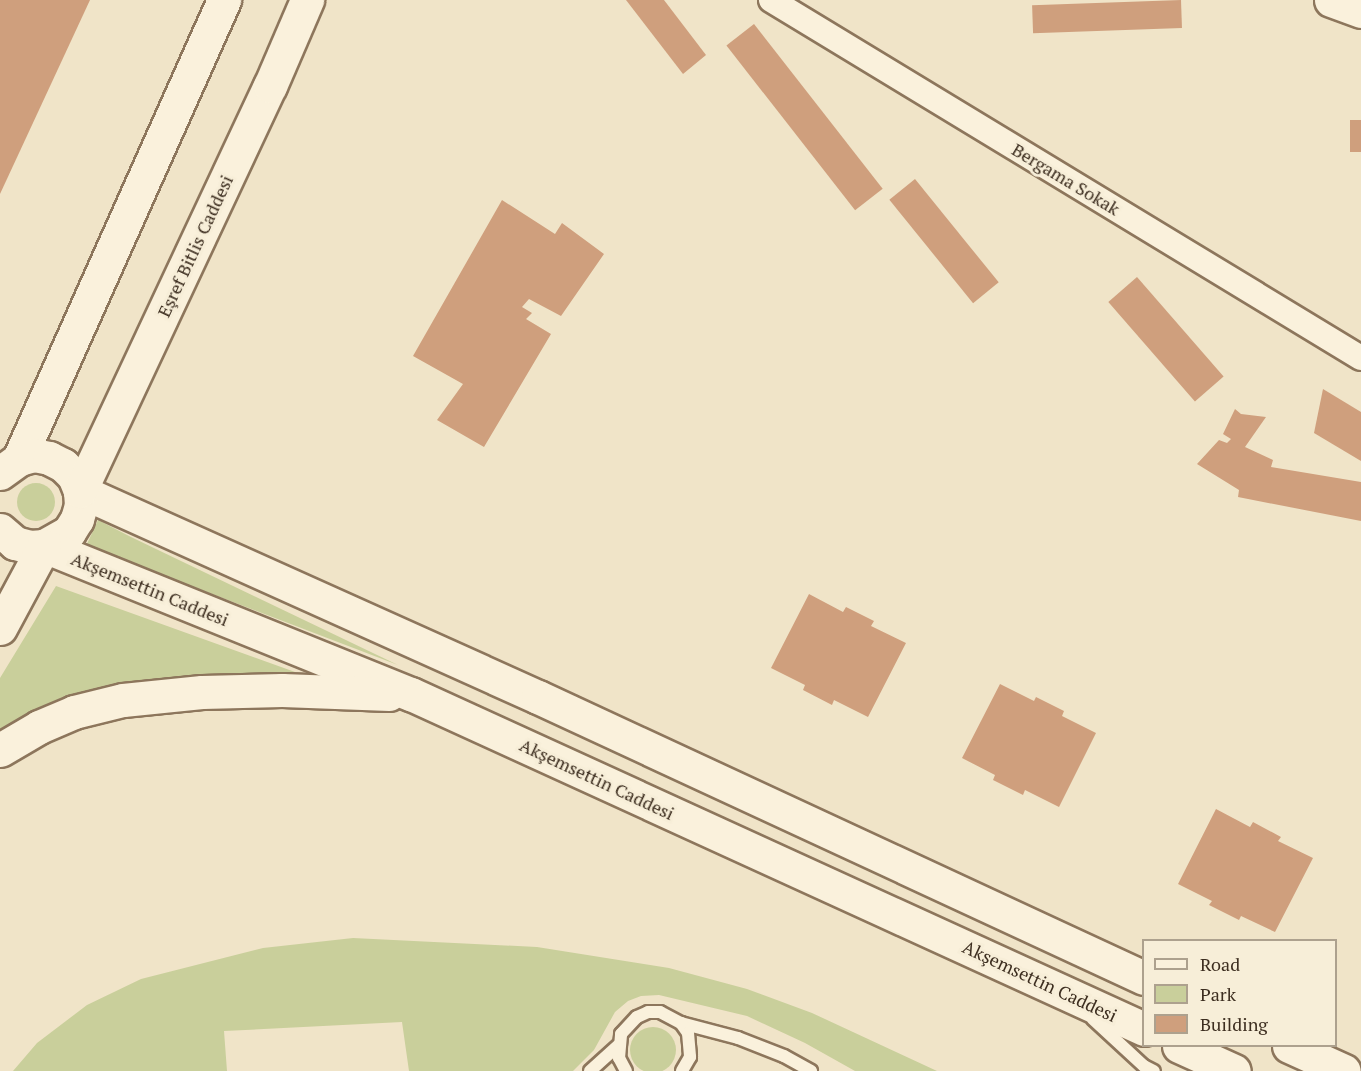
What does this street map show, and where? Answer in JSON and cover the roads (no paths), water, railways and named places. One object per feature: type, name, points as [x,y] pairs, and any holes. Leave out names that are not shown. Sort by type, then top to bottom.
[{"type":"main road","points":[[6,460],[224,0]]},
{"type":"main road","name":"Eşref Bitlis Caddesi","points":[[44,546],[69,532],[77,519],[81,505],[80,491],[270,86],[307,0]]},
{"type":"main road","points":[[1331,0],[1361,12]]},
{"type":"main road","points":[[6,460],[34,455],[49,458],[63,465],[74,477],[80,491],[538,697],[1142,978]]},
{"type":"main road","points":[[0,530],[15,543],[30,547],[44,546]]},
{"type":"main road","points":[[0,628],[44,546]]},
{"type":"main road","name":"Akşemsettin Caddesi","points":[[44,546],[411,694],[1142,1029]]},
{"type":"main road","points":[[0,750],[39,727],[74,712],[123,700],[202,692],[411,694]]},
{"type":"main road","points":[[1181,1047],[1234,1071]]},
{"type":"main road","points":[[1291,1047],[1344,1071]]},
{"type":"street","name":"Bergama Sokak","points":[[771,0],[1361,358]]},
{"type":"lane","points":[[1066,993],[1144,1066],[1154,1071]]},
{"type":"lane","points":[[590,1071],[618,1046],[627,1024],[648,1012],[660,1012],[681,1023],[738,1038],[811,1071]]},
{"type":"lane","points":[[681,1023],[688,1033],[691,1045],[685,1066],[698,1071]]},
{"type":"lane","points":[[618,1046],[619,1058],[626,1071]]}]
